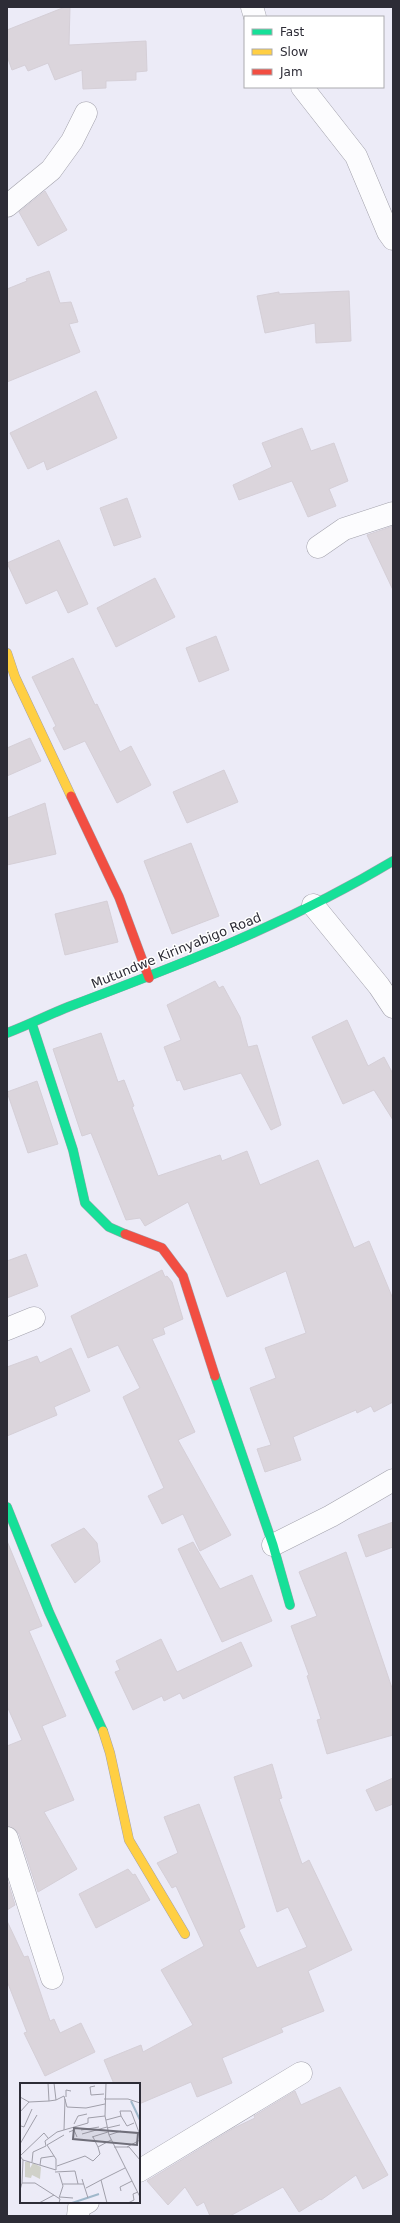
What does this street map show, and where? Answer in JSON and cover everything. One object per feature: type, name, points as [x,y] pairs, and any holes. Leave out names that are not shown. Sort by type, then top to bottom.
[{"type":"street","points":[[303,88],[356,156],[388,232],[393,239]]},
{"type":"street","points":[[7,206],[51,170],[72,140],[86,113]]},
{"type":"street","points":[[318,547],[344,528],[393,513]]},
{"type":"street","points":[[7,653],[15,677],[119,897],[149,978]]},
{"type":"street","name":"Mutundwe Kirinyabigo Road","points":[[7,1033],[32,1024],[69,1006],[149,978],[245,939],[313,905],[393,861]]},
{"type":"street","points":[[313,905],[379,986],[393,1007]]},
{"type":"street","points":[[32,1024],[73,1150],[85,1203],[109,1227],[162,1248],[183,1276],[234,1434],[273,1545],[290,1605]]},
{"type":"street","points":[[7,1329],[34,1318]]},
{"type":"street","points":[[273,1545],[331,1516],[393,1480]]},
{"type":"street","points":[[7,1507],[49,1612],[100,1722],[110,1753],[129,1840],[185,1934]]},
{"type":"street","points":[[7,1838],[52,1978]]},
{"type":"street","points":[[140,2170],[300,2074]]},
{"type":"street","points":[[78,2216],[79,2207],[86,2203]]},
{"type":"building","points":[[65,7],[70,7],[69,45],[146,41],[147,71],[136,72],[136,80],[106,81],[106,88],[83,89],[82,70],[55,80],[48,63],[28,71],[25,65],[12,70],[7,56],[7,30]]},
{"type":"building","points":[[45,191],[67,230],[38,246],[19,212]]},
{"type":"building","points":[[49,271],[60,303],[71,302],[78,322],[69,324],[80,352],[7,382],[7,289],[27,281],[26,279]]},
{"type":"building","points":[[349,291],[351,341],[316,343],[315,323],[265,333],[257,296],[279,292],[279,294]]},
{"type":"building","points":[[96,391],[117,438],[47,470],[44,461],[28,469],[10,433]]},
{"type":"building","points":[[302,428],[311,451],[334,443],[348,481],[329,489],[336,506],[308,517],[292,481],[239,500],[233,485],[272,467],[262,443]]},
{"type":"building","points":[[127,498],[141,537],[114,546],[100,508]]},
{"type":"building","points":[[393,526],[393,590],[367,535]]},
{"type":"building","points":[[59,540],[88,604],[68,613],[57,590],[26,604],[7,563]]},
{"type":"building","points":[[155,578],[175,617],[116,647],[97,608]]},
{"type":"building","points":[[216,636],[229,670],[199,682],[186,648]]},
{"type":"building","points":[[73,658],[95,705],[97,704],[120,752],[131,746],[151,785],[117,803],[85,741],[64,750],[53,728],[56,726],[32,677]]},
{"type":"building","points":[[30,738],[41,761],[7,776],[7,748]]},
{"type":"building","points":[[224,770],[238,802],[187,823],[173,792]]},
{"type":"building","points":[[45,803],[56,854],[7,865],[7,818]]},
{"type":"building","points":[[191,843],[219,916],[172,934],[144,861]]},
{"type":"building","points":[[107,901],[118,942],[65,955],[55,914]]},
{"type":"building","points":[[215,981],[219,988],[223,986],[240,1017],[248,1047],[257,1045],[281,1125],[271,1130],[241,1073],[184,1090],[180,1080],[177,1081],[164,1047],[181,1040],[167,1005]]},
{"type":"building","points":[[347,1020],[368,1066],[384,1057],[393,1074],[393,1120],[374,1090],[343,1104],[312,1037]]},
{"type":"building","points":[[101,1033],[118,1082],[124,1080],[134,1106],[132,1107],[158,1176],[220,1155],[222,1161],[247,1151],[260,1185],[318,1160],[354,1248],[369,1241],[393,1299],[393,1402],[374,1412],[371,1406],[357,1413],[356,1410],[293,1437],[301,1460],[265,1472],[257,1449],[271,1445],[250,1388],[276,1378],[265,1348],[306,1333],[286,1271],[227,1297],[188,1202],[145,1226],[140,1218],[126,1220],[91,1133],[82,1136],[53,1049]]},
{"type":"building","points":[[37,1081],[58,1144],[28,1153],[7,1092]]},
{"type":"building","points":[[26,1254],[38,1286],[7,1298],[7,1261]]},
{"type":"building","points":[[162,1270],[165,1277],[167,1276],[172,1282],[183,1319],[163,1328],[165,1334],[152,1339],[195,1432],[178,1440],[231,1535],[200,1551],[183,1514],[162,1524],[148,1496],[164,1488],[123,1397],[140,1388],[118,1345],[88,1358],[71,1316]]},
{"type":"building","points":[[71,1348],[90,1391],[54,1407],[57,1415],[7,1436],[7,1367],[37,1356],[40,1363]]},
{"type":"building","points":[[393,1522],[393,1547],[366,1557],[358,1535]]},
{"type":"building","points":[[84,1528],[97,1543],[100,1562],[75,1583],[51,1545]]},
{"type":"building","points":[[7,1541],[42,1626],[29,1631],[66,1716],[42,1726],[74,1800],[44,1812],[77,1869],[38,1892],[19,1834],[15,1829],[7,1826],[7,1746],[22,1740],[7,1706]]},
{"type":"building","points":[[193,1542],[220,1589],[252,1575],[272,1621],[222,1642],[178,1549]]},
{"type":"building","points":[[346,1552],[393,1691],[393,1735],[327,1754],[317,1720],[321,1719],[307,1676],[309,1675],[291,1626],[317,1616],[299,1572]]},
{"type":"building","points":[[161,1639],[177,1672],[241,1642],[252,1666],[183,1699],[180,1693],[164,1701],[162,1696],[133,1710],[115,1672],[120,1670],[116,1661]]},
{"type":"building","points":[[272,1764],[282,1798],[279,1799],[302,1864],[309,1860],[352,1950],[308,1971],[324,2011],[281,2028],[283,2032],[222,2058],[232,2083],[197,2097],[191,2082],[140,2104],[140,2083],[114,2083],[104,2060],[141,2045],[143,2052],[193,2025],[161,1970],[204,1946],[176,1886],[172,1888],[157,1863],[178,1853],[164,1817],[199,1804],[245,1927],[239,1930],[257,1968],[307,1947],[288,1907],[277,1912],[234,1777]]},
{"type":"building","points":[[393,1778],[393,1804],[376,1811],[366,1790]]},
{"type":"building","points":[[128,1869],[133,1875],[135,1874],[150,1900],[96,1928],[79,1894]]},
{"type":"building","points":[[7,1879],[15,1905],[7,1910]]},
{"type":"building","points":[[7,1921],[24,1957],[28,1956],[50,2021],[54,2019],[60,2033],[81,2023],[95,2052],[45,2076],[24,2033],[27,2032],[7,1981]]},
{"type":"building","points":[[340,2087],[388,2175],[363,2189],[356,2175],[321,2200],[320,2199],[299,2212],[283,2187],[230,2216],[210,2216],[204,2202],[197,2206],[185,2187],[168,2205],[147,2181],[234,2128],[255,2118],[254,2116],[295,2091],[301,2105]]},
{"type":"traffic: fast","points":[[7,1033],[68,1007],[234,942],[274,924],[354,884],[393,861]]},
{"type":"traffic: fast","points":[[32,1024],[73,1150],[85,1203],[109,1227],[125,1234]]},
{"type":"traffic: fast","points":[[215,1376],[273,1545],[290,1605]]},
{"type":"traffic: fast","points":[[7,1507],[49,1612],[103,1731]]},
{"type":"traffic: slow","points":[[7,653],[15,677],[71,796]]},
{"type":"traffic: slow","points":[[103,1731],[110,1753],[129,1840],[185,1934]]},
{"type":"traffic: jam","points":[[71,796],[119,897],[149,978]]},
{"type":"traffic: jam","points":[[125,1234],[162,1248],[183,1276],[215,1376]]}]
